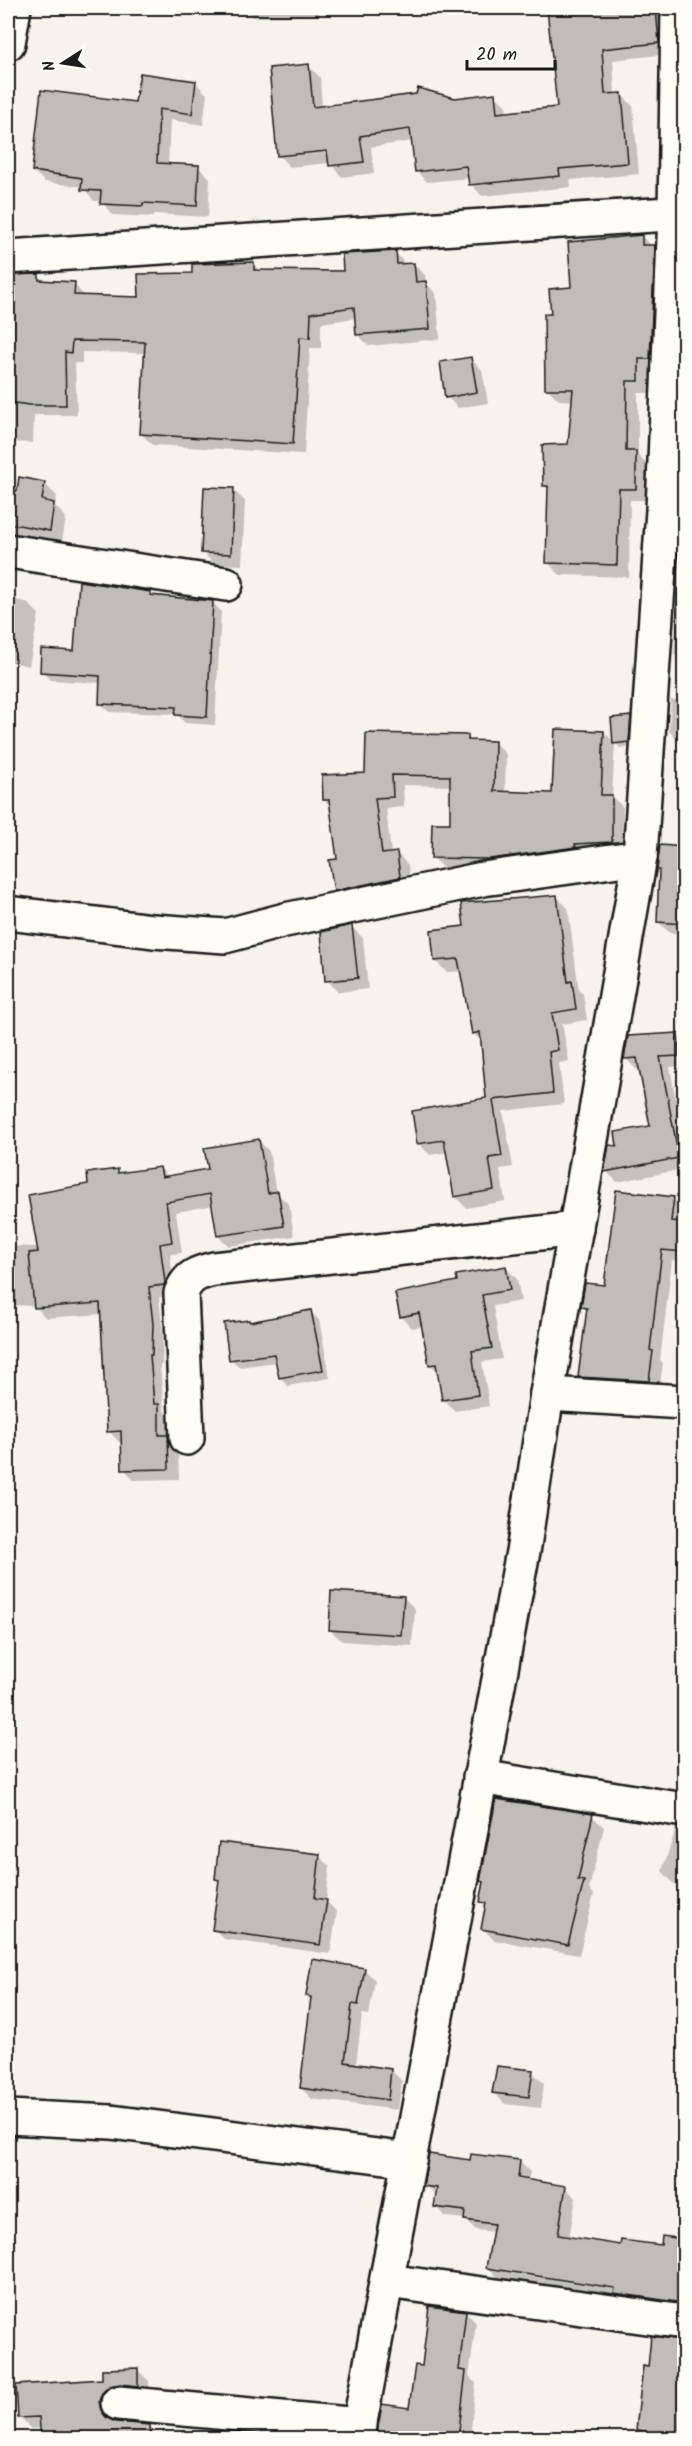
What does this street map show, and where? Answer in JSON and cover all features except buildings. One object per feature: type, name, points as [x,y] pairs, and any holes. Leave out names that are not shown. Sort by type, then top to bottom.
[{"type":"street","points":[[8,43],[14,8]]},
{"type":"street","points":[[118,2403],[358,2432],[524,1546],[547,1394],[640,857],[680,213],[678,8]]},
{"type":"street","points":[[8,257],[680,213]]},
{"type":"street","points":[[8,551],[226,584]]},
{"type":"street","points":[[8,913],[225,936],[285,920],[483,879],[640,857]]},
{"type":"street","points":[[187,1438],[181,1293],[187,1280],[197,1273],[214,1269],[576,1229]]},
{"type":"street","points":[[547,1394],[684,1402]]},
{"type":"street","points":[[480,1777],[598,1794],[684,1810]]},
{"type":"street","points":[[8,2117],[111,2122],[409,2160]]},
{"type":"street","points":[[387,2281],[684,2322]]}]
